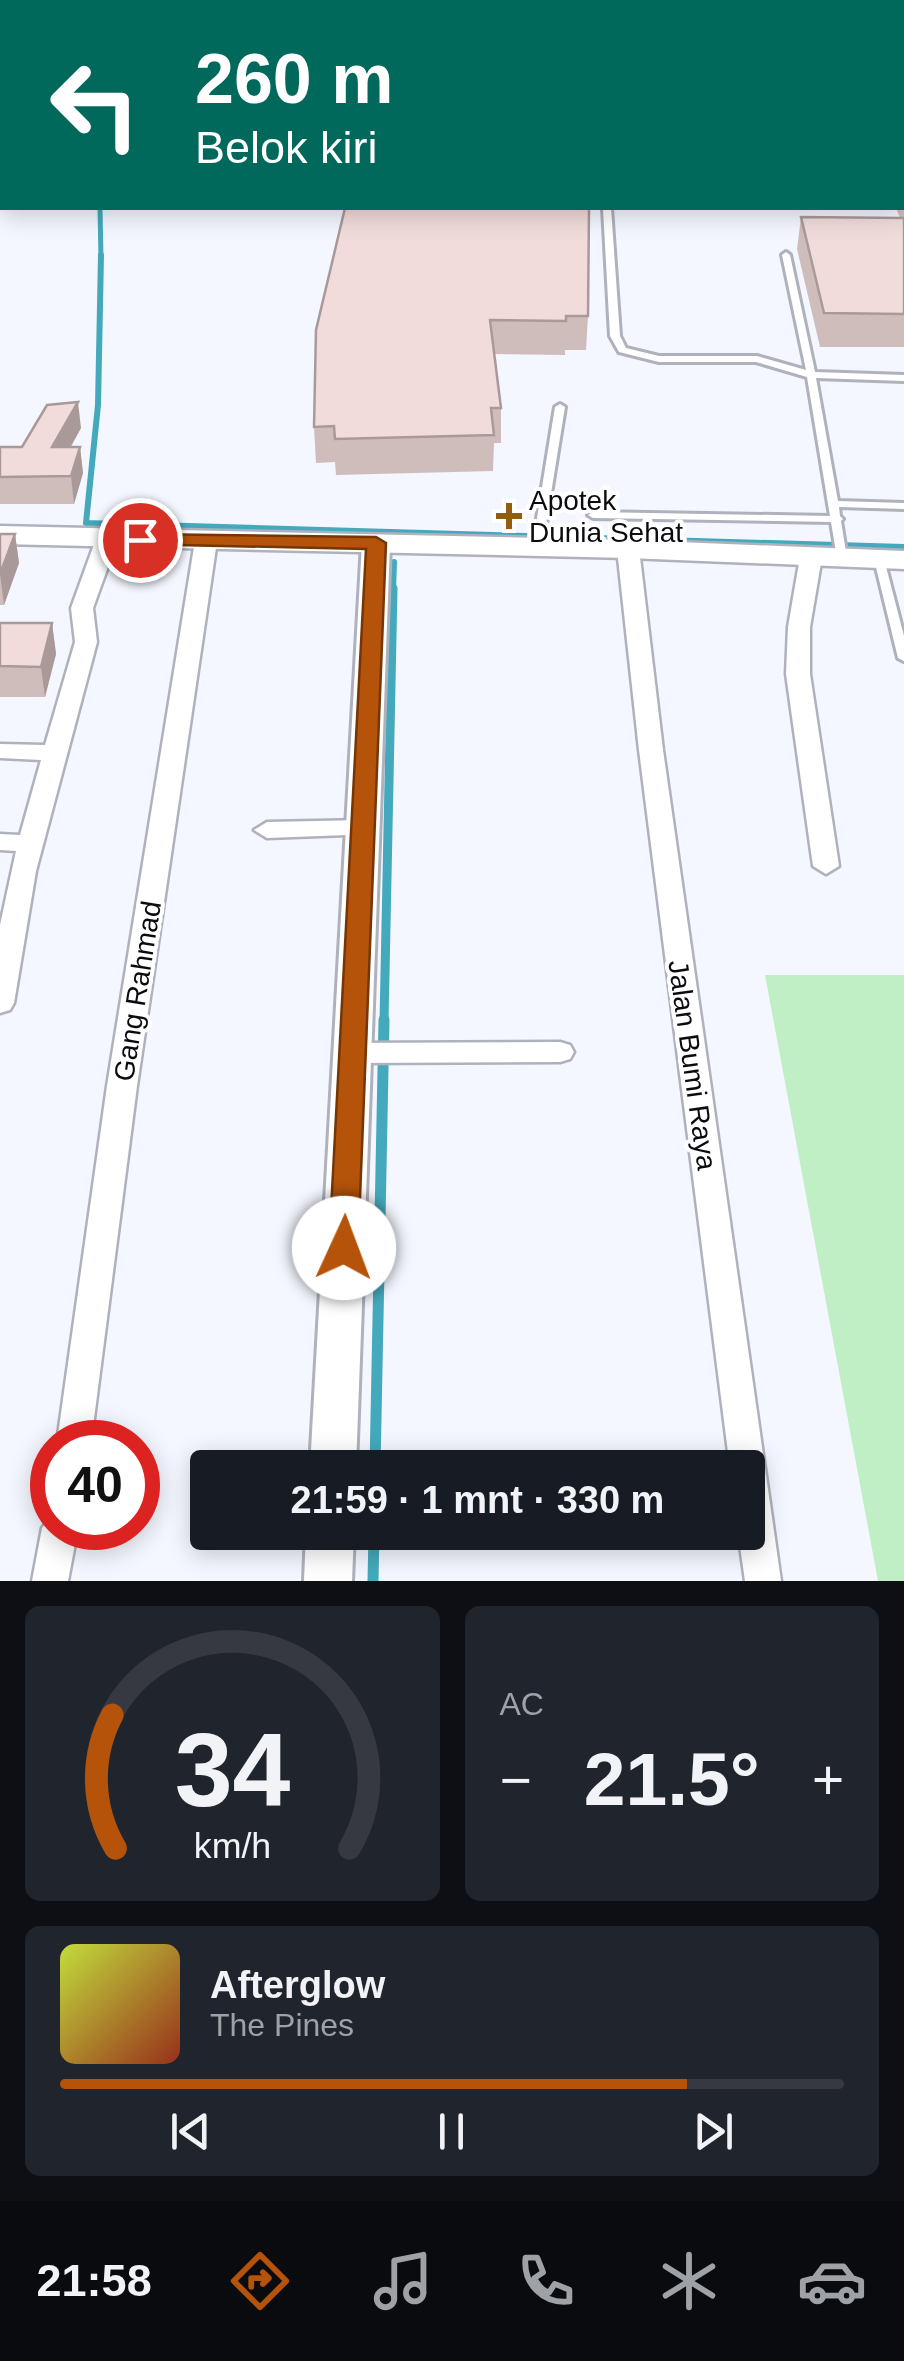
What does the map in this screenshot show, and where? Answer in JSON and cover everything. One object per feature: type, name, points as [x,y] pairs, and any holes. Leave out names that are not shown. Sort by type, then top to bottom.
[{"type":"main road","points":[[0,535],[833,551],[892,559]]},
{"type":"street","points":[[0,1003],[4,959],[31,844],[86,642],[82,608],[107,539]]},
{"type":"street","name":"Gang Rahmad","points":[[77,1420],[122,1086],[206,541]]},
{"type":"street","points":[[334,1450],[376,543]]},
{"type":"street","name":"Jalan Bumi Raya","points":[[628,549],[651,750],[763,1581]]},
{"type":"street","points":[[826,866],[798,674],[799,627],[833,551]]},
{"type":"street","points":[[0,751],[55,753]]},
{"type":"street","points":[[267,830],[365,828]]},
{"type":"street","points":[[0,842],[31,844]]},
{"type":"street","points":[[352,1053],[560,1052]]},
{"type":"street","points":[[50,1581],[56,1550]]},
{"type":"street","points":[[328,1581],[329,1550]]},
{"type":"lane","points":[[607,210],[615,336],[622,350],[659,359],[757,359],[811,375],[904,378]]},
{"type":"lane","points":[[786,255],[838,519],[833,551]]},
{"type":"lane","points":[[538,543],[560,407]]},
{"type":"lane","points":[[835,504],[904,506]]},
{"type":"lane","points":[[593,516],[838,519]]},
{"type":"lane","points":[[892,559],[904,658]]},
{"type":"green space","points":[[765,975],[904,975],[904,1581],[878,1581]]},
{"type":"building","points":[[345,210],[589,210],[588,316],[566,316],[566,321],[490,320],[501,408],[491,408],[494,435],[335,439],[334,426],[314,427],[316,330]]},
{"type":"building","points":[[801,217],[904,218],[904,314],[824,313]]},
{"type":"building","points":[[78,402],[52,447],[80,447],[71,476],[0,477],[0,447],[22,447],[47,405]]},
{"type":"building","points":[[0,534],[15,534],[0,574]]},
{"type":"building","points":[[0,623],[52,623],[41,667],[0,666]]},
{"type":"waterway","points":[[100,210],[101,256]]},
{"type":"waterway","points":[[101,256],[98,405],[86,523],[904,547]]},
{"type":"waterway","points":[[393,591],[394,562]]},
{"type":"waterway","points":[[384,1022],[393,588]]},
{"type":"waterway","points":[[375,1450],[384,1020]]},
{"type":"waterway","points":[[373,1581],[374,1550]]},
{"type":"place","name":"Apotek Dunia Sehat","points":[[509,516]]},
{"type":"route","points":[[140,540],[376,543],[344,1248]]}]
